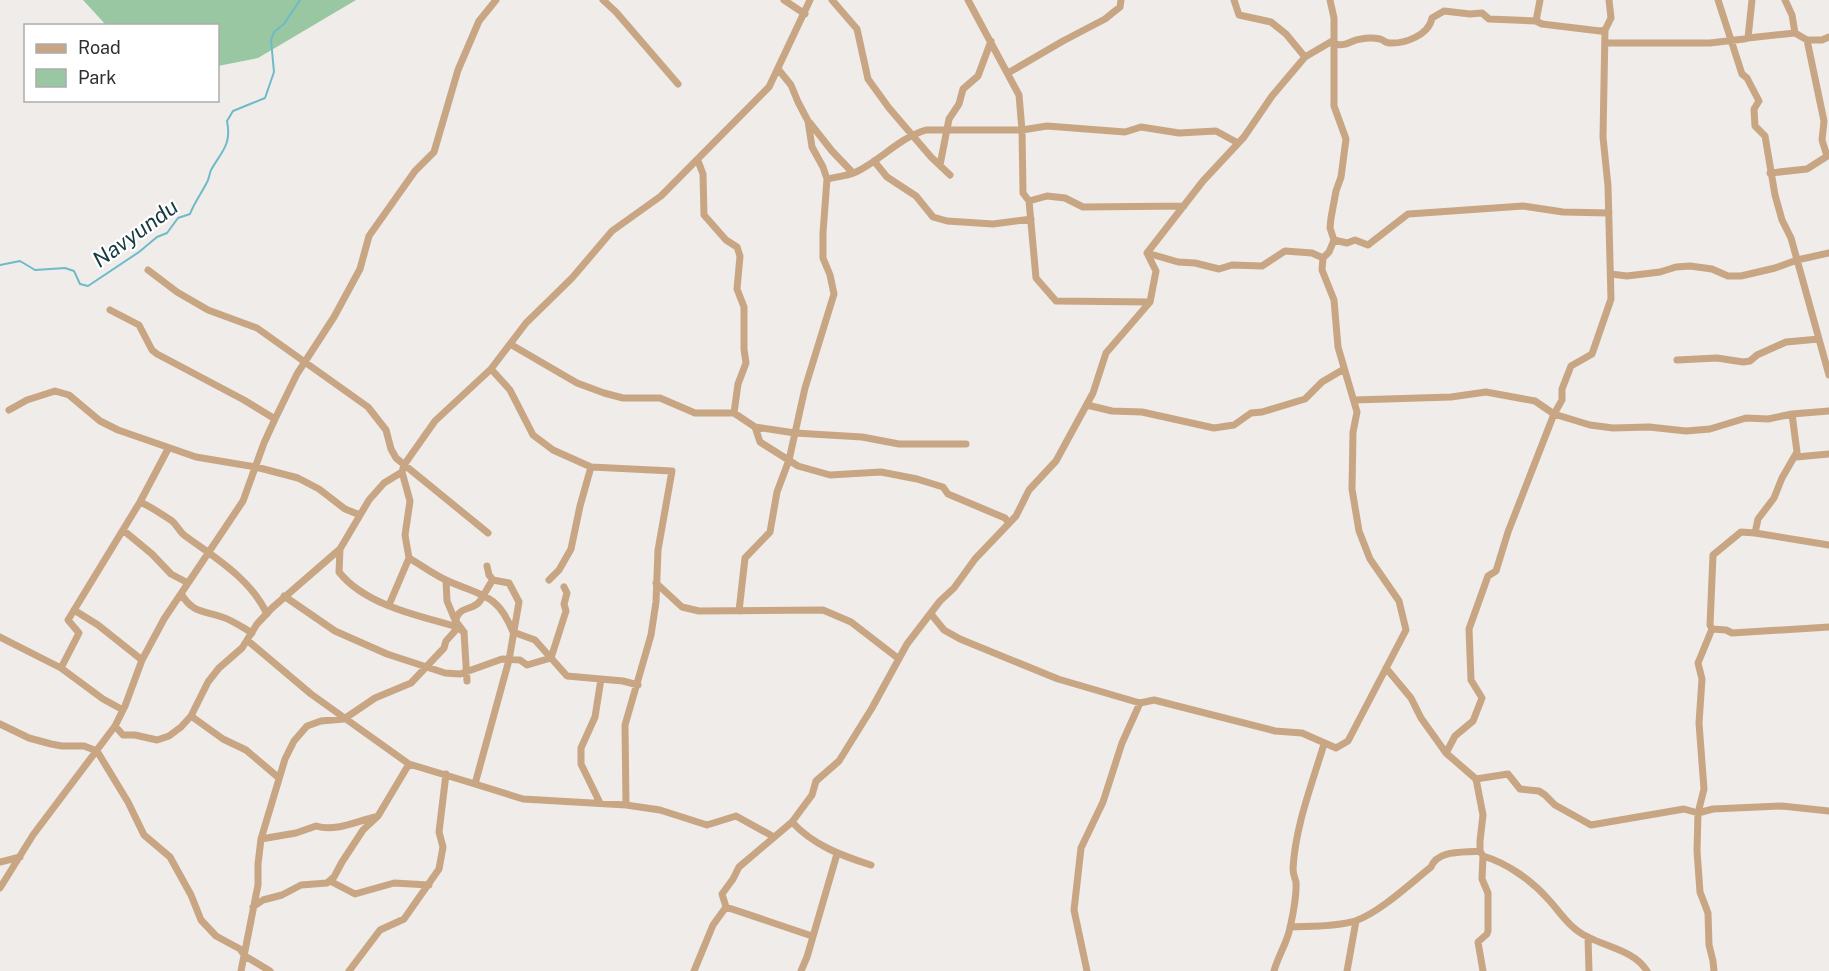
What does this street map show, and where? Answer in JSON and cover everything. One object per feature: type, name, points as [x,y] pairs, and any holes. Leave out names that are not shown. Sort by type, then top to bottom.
[{"type":"street","points":[[0,888],[33,835],[97,751],[105,736],[115,726],[142,660],[164,620],[243,501],[275,419],[297,374],[334,317],[360,269],[369,236],[415,171],[434,152],[458,70],[479,21],[496,0]]},
{"type":"street","points":[[603,0],[678,84]]},
{"type":"street","points":[[784,0],[805,14]]},
{"type":"street","points":[[115,726],[119,734],[157,740],[169,736],[181,727],[191,716],[208,682],[284,596],[340,549],[369,500],[384,483],[403,469],[435,421],[491,369],[525,323],[572,278],[612,231],[662,196],[770,87],[810,0]]},
{"type":"street","points":[[832,0],[857,29],[868,79],[911,134],[950,175]]},
{"type":"street","points":[[968,0],[1019,95],[1023,193],[1029,201],[1036,278],[1056,301],[1150,302]]},
{"type":"street","points":[[1008,73],[1105,19],[1120,7],[1121,0]]},
{"type":"street","points":[[1234,0],[1239,15],[1270,22],[1286,34],[1305,57]]},
{"type":"street","points":[[931,614],[944,630],[960,639],[1058,679],[1140,703],[1154,700],[1275,731],[1302,733],[1336,748],[1348,741],[1406,630],[1399,601],[1370,559],[1359,531],[1352,489],[1353,432],[1357,412],[1338,347],[1334,300],[1322,270],[1323,258],[1329,252],[1334,240],[1330,228],[1331,218],[1347,139],[1334,106],[1334,18],[1330,0]]},
{"type":"street","points":[[1536,21],[1540,0]]},
{"type":"street","points":[[1446,753],[1455,736],[1473,721],[1482,698],[1471,680],[1469,628],[1488,576],[1496,571],[1508,532],[1554,414],[1562,400],[1562,389],[1572,366],[1592,354],[1611,299],[1604,137],[1605,30],[1611,18],[1609,0]]},
{"type":"street","points":[[1718,0],[1742,74],[1747,78],[1759,101],[1754,109],[1754,118],[1757,129],[1765,136],[1774,195],[1797,260],[1829,375]]},
{"type":"street","points":[[1748,38],[1752,0]]},
{"type":"street","points":[[1785,0],[1792,15],[1795,33]]},
{"type":"street","points":[[1147,253],[1203,181],[1238,143],[1272,96],[1305,57],[1334,42],[1342,45],[1350,44],[1357,39],[1381,39],[1388,43],[1404,41],[1423,34],[1431,24],[1432,18],[1444,11],[1482,13],[1489,19],[1536,21],[1561,27],[1593,31],[1605,30]]},
{"type":"street","points":[[1605,42],[1733,42],[1748,38],[1795,33],[1807,40],[1822,40],[1829,37]]},
{"type":"street","points":[[1770,173],[1807,169],[1828,155],[1822,140],[1824,121],[1807,40]]},
{"type":"street","points":[[940,165],[949,118],[959,104],[963,89],[978,76],[991,41]]},
{"type":"street","points":[[778,69],[791,85],[808,121],[853,173]]},
{"type":"street","points":[[739,611],[745,558],[770,532],[777,492],[789,460],[811,364],[834,294],[823,258],[827,179],[812,147],[808,121]]},
{"type":"street","points":[[827,179],[853,173],[911,134],[926,129],[1022,130],[1047,126],[1125,132],[1141,127],[1179,133],[1216,131],[1238,143]]},
{"type":"street","points":[[698,161],[703,174],[704,215],[726,240],[737,247],[740,256],[737,290],[744,308],[746,363],[738,384],[734,413]]},
{"type":"street","points":[[874,161],[888,177],[916,196],[933,217],[947,221],[993,224],[1031,219]]},
{"type":"street","points":[[1029,201],[1047,196],[1065,198],[1083,207],[1184,206]]},
{"type":"street","points":[[1334,240],[1347,243],[1354,240],[1368,244],[1408,214],[1523,207],[1563,212],[1609,213]]},
{"type":"street","points":[[1147,253],[1178,262],[1195,263],[1220,269],[1232,265],[1262,266],[1286,251],[1312,253],[1323,258]]},
{"type":"street","points":[[726,907],[722,894],[734,879],[739,867],[792,822],[812,795],[816,781],[839,761],[872,708],[907,644],[939,601],[954,588],[975,559],[1016,516],[1029,490],[1056,461],[1093,393],[1106,353],[1150,302],[1156,271],[1147,253]]},
{"type":"street","points":[[1611,274],[1627,276],[1690,266],[1712,269],[1728,276],[1741,276],[1829,253]]},
{"type":"street","points":[[148,270],[177,292],[208,310],[257,328],[368,407],[386,430],[391,449],[403,469],[488,533]]},
{"type":"street","points":[[110,310],[139,325],[152,350],[157,354],[275,419]]},
{"type":"street","points":[[1677,360],[1717,358],[1750,361],[1757,355],[1786,342],[1819,339]]},
{"type":"street","points":[[510,344],[577,383],[603,393],[623,398],[660,398],[695,413],[734,413],[755,427],[795,433],[862,437],[899,444],[966,444]]},
{"type":"street","points":[[491,369],[510,390],[534,435],[553,450],[591,468],[672,471],[658,550],[656,602],[651,635],[625,725],[626,805]]},
{"type":"street","points":[[1087,405],[1112,411],[1142,412],[1214,428],[1234,425],[1251,413],[1305,399],[1322,382],[1344,369]]},
{"type":"street","points":[[9,410],[27,400],[55,391],[69,395],[100,421],[118,430],[196,457],[283,473],[312,484],[345,509],[360,515]]},
{"type":"street","points":[[1354,400],[1451,397],[1486,392],[1535,401],[1554,414],[1590,425],[1686,431],[1710,429],[1746,418],[1768,419],[1792,414],[1829,411]]},
{"type":"street","points":[[1755,532],[1758,519],[1774,498],[1782,478],[1796,457],[1792,414]]},
{"type":"street","points":[[755,427],[760,442],[798,466],[830,476],[881,472],[917,479],[944,487],[948,494],[1005,518],[1008,522]]},
{"type":"street","points":[[61,668],[79,633],[68,620],[140,502],[168,449]]},
{"type":"street","points":[[1796,457],[1829,454]]},
{"type":"street","points":[[549,580],[559,570],[571,549],[591,468]]},
{"type":"street","points":[[389,605],[409,558],[405,535],[410,501],[403,469]]},
{"type":"street","points":[[140,502],[174,523],[184,535],[210,552],[253,589],[267,614]]},
{"type":"street","points":[[123,530],[152,554],[159,564],[171,574],[188,583]]},
{"type":"street","points":[[1714,971],[1709,945],[1708,913],[1698,879],[1697,851],[1698,813],[1704,789],[1699,723],[1702,680],[1698,663],[1712,628],[1710,625],[1713,555],[1741,532],[1755,532],[1829,545]]},
{"type":"street","points":[[340,549],[339,572],[346,581],[372,599],[455,623],[464,632],[468,681]]},
{"type":"street","points":[[409,558],[446,580],[483,594],[505,612],[513,632],[536,640],[567,676],[624,681],[638,685]]},
{"type":"street","points":[[475,784],[509,660],[519,602],[509,584],[493,580],[487,566]]},
{"type":"street","points":[[241,971],[258,885],[261,839],[285,759],[294,741],[307,726],[321,721],[344,719],[375,698],[411,683],[444,648],[446,640],[455,631],[455,623],[447,601],[446,580]]},
{"type":"street","points":[[455,623],[464,608],[479,603],[493,580]]},
{"type":"street","points":[[656,583],[682,607],[699,611],[823,610],[851,622],[899,659]]},
{"type":"street","points":[[551,658],[566,611],[564,604],[567,593],[564,587]]},
{"type":"street","points":[[181,594],[190,607],[197,611],[228,619],[252,633]]},
{"type":"street","points":[[284,596],[335,631],[387,654],[445,673],[460,674],[502,659],[520,660],[527,665],[551,658]]},
{"type":"street","points":[[74,610],[98,625],[142,660]]},
{"type":"street","points":[[1712,628],[1732,633],[1745,631],[1753,633],[1829,627]]},
{"type":"street","points":[[0,637],[61,668],[103,699],[123,710]]},
{"type":"street","points":[[247,640],[311,694],[409,764],[523,799],[626,805],[660,810],[707,825],[736,816],[774,837]]},
{"type":"street","points":[[1386,668],[1411,698],[1421,718],[1446,753],[1476,779],[1483,815],[1482,879],[1489,897],[1488,931],[1478,942],[1483,971]]},
{"type":"street","points":[[600,803],[581,764],[580,748],[595,717],[601,679]]},
{"type":"street","points":[[1087,971],[1074,910],[1082,848],[1103,802],[1122,743],[1140,703]]},
{"type":"street","points":[[191,716],[223,739],[246,750],[279,778]]},
{"type":"street","points":[[0,724],[29,738],[62,746],[84,746],[97,751],[128,802],[144,835],[170,857],[191,895],[201,921],[216,936],[240,949],[245,956],[270,971]]},
{"type":"street","points":[[1274,971],[1290,927],[1296,882],[1293,871],[1298,837],[1307,797],[1324,744]]},
{"type":"street","points":[[254,907],[263,900],[282,895],[301,885],[330,881],[334,878],[363,830],[378,816],[409,764]]},
{"type":"street","points":[[349,971],[380,930],[404,919],[439,869],[443,847],[439,832],[446,774]]},
{"type":"street","points":[[1476,779],[1508,774],[1520,789],[1545,795],[1555,805],[1591,825],[1684,809],[1698,813],[1713,809],[1782,806],[1829,811]]},
{"type":"street","points":[[261,839],[296,833],[316,826],[332,829],[378,816]]},
{"type":"street","points":[[792,822],[801,832],[837,854],[871,866]]},
{"type":"street","points":[[801,971],[837,854]]},
{"type":"street","points":[[1290,927],[1356,921],[1379,908],[1431,867],[1438,858],[1444,855],[1482,854],[1503,862],[1530,882],[1547,897],[1570,926],[1587,937],[1636,959],[1647,971]]},
{"type":"street","points":[[0,862],[20,857]]},
{"type":"street","points":[[330,881],[355,894],[394,883],[429,885]]},
{"type":"street","points":[[726,907],[812,936]]},
{"type":"street","points":[[694,971],[713,925],[726,907]]},
{"type":"street","points":[[1347,971],[1356,921]]},
{"type":"street","points":[[1587,937],[1589,971]]},
{"type":"green space","points":[[83,0],[356,0],[258,58],[219,66],[219,24],[105,24]]},
{"type":"waterway","name":"Navyundu","points":[[0,265],[20,261],[35,270],[65,268],[74,271],[80,284],[88,286],[139,252],[157,237],[167,233],[178,218],[190,214],[211,170],[225,148],[228,136],[227,121],[233,111],[265,98],[274,72],[271,40],[274,32],[284,24],[300,0]]}]
